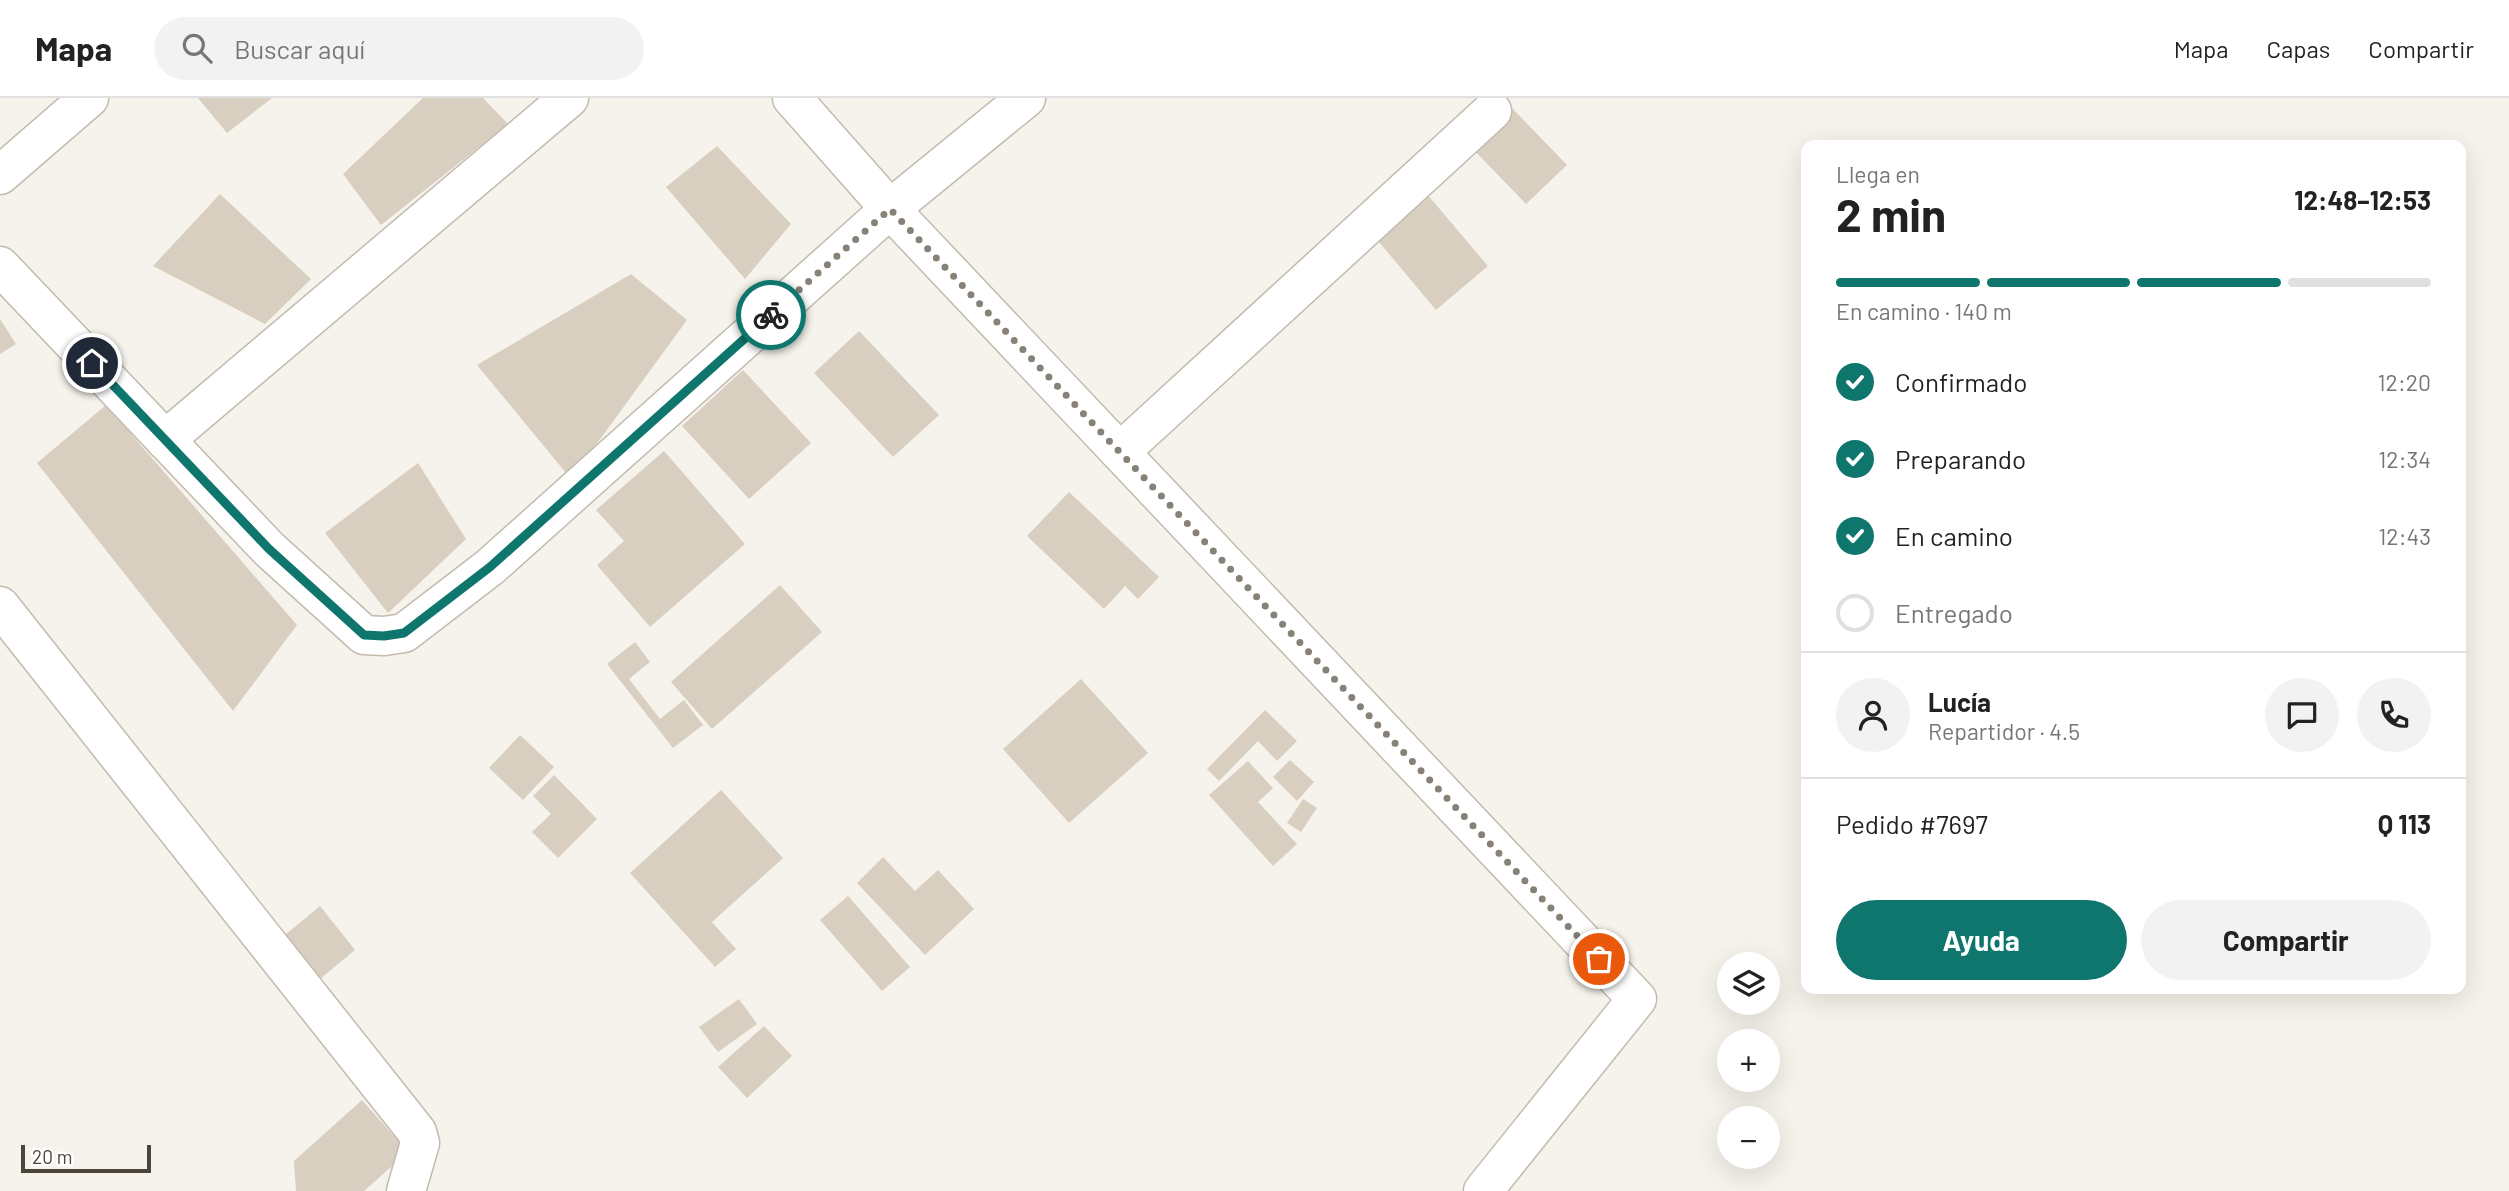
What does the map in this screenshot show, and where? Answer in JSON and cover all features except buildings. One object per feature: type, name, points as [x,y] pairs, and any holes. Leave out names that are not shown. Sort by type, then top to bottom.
[{"type":"street","points":[[0,175],[89,98]]},
{"type":"street","points":[[165,440],[569,98]]},
{"type":"street","points":[[792,98],[890,209],[1637,999],[1483,1191]]},
{"type":"street","points":[[0,266],[269,549],[364,635],[404,633],[490,567],[890,209],[1026,98]]},
{"type":"street","points":[[1120,452],[1492,111]]},
{"type":"street","points":[[0,606],[416,1132],[420,1143],[406,1191]]},
{"type":"way so far","points":[[771,315],[890,209],[1599,959]]},
{"type":"route","points":[[92,363],[269,549],[364,635],[384,636],[404,633],[490,567],[771,315]]}]
